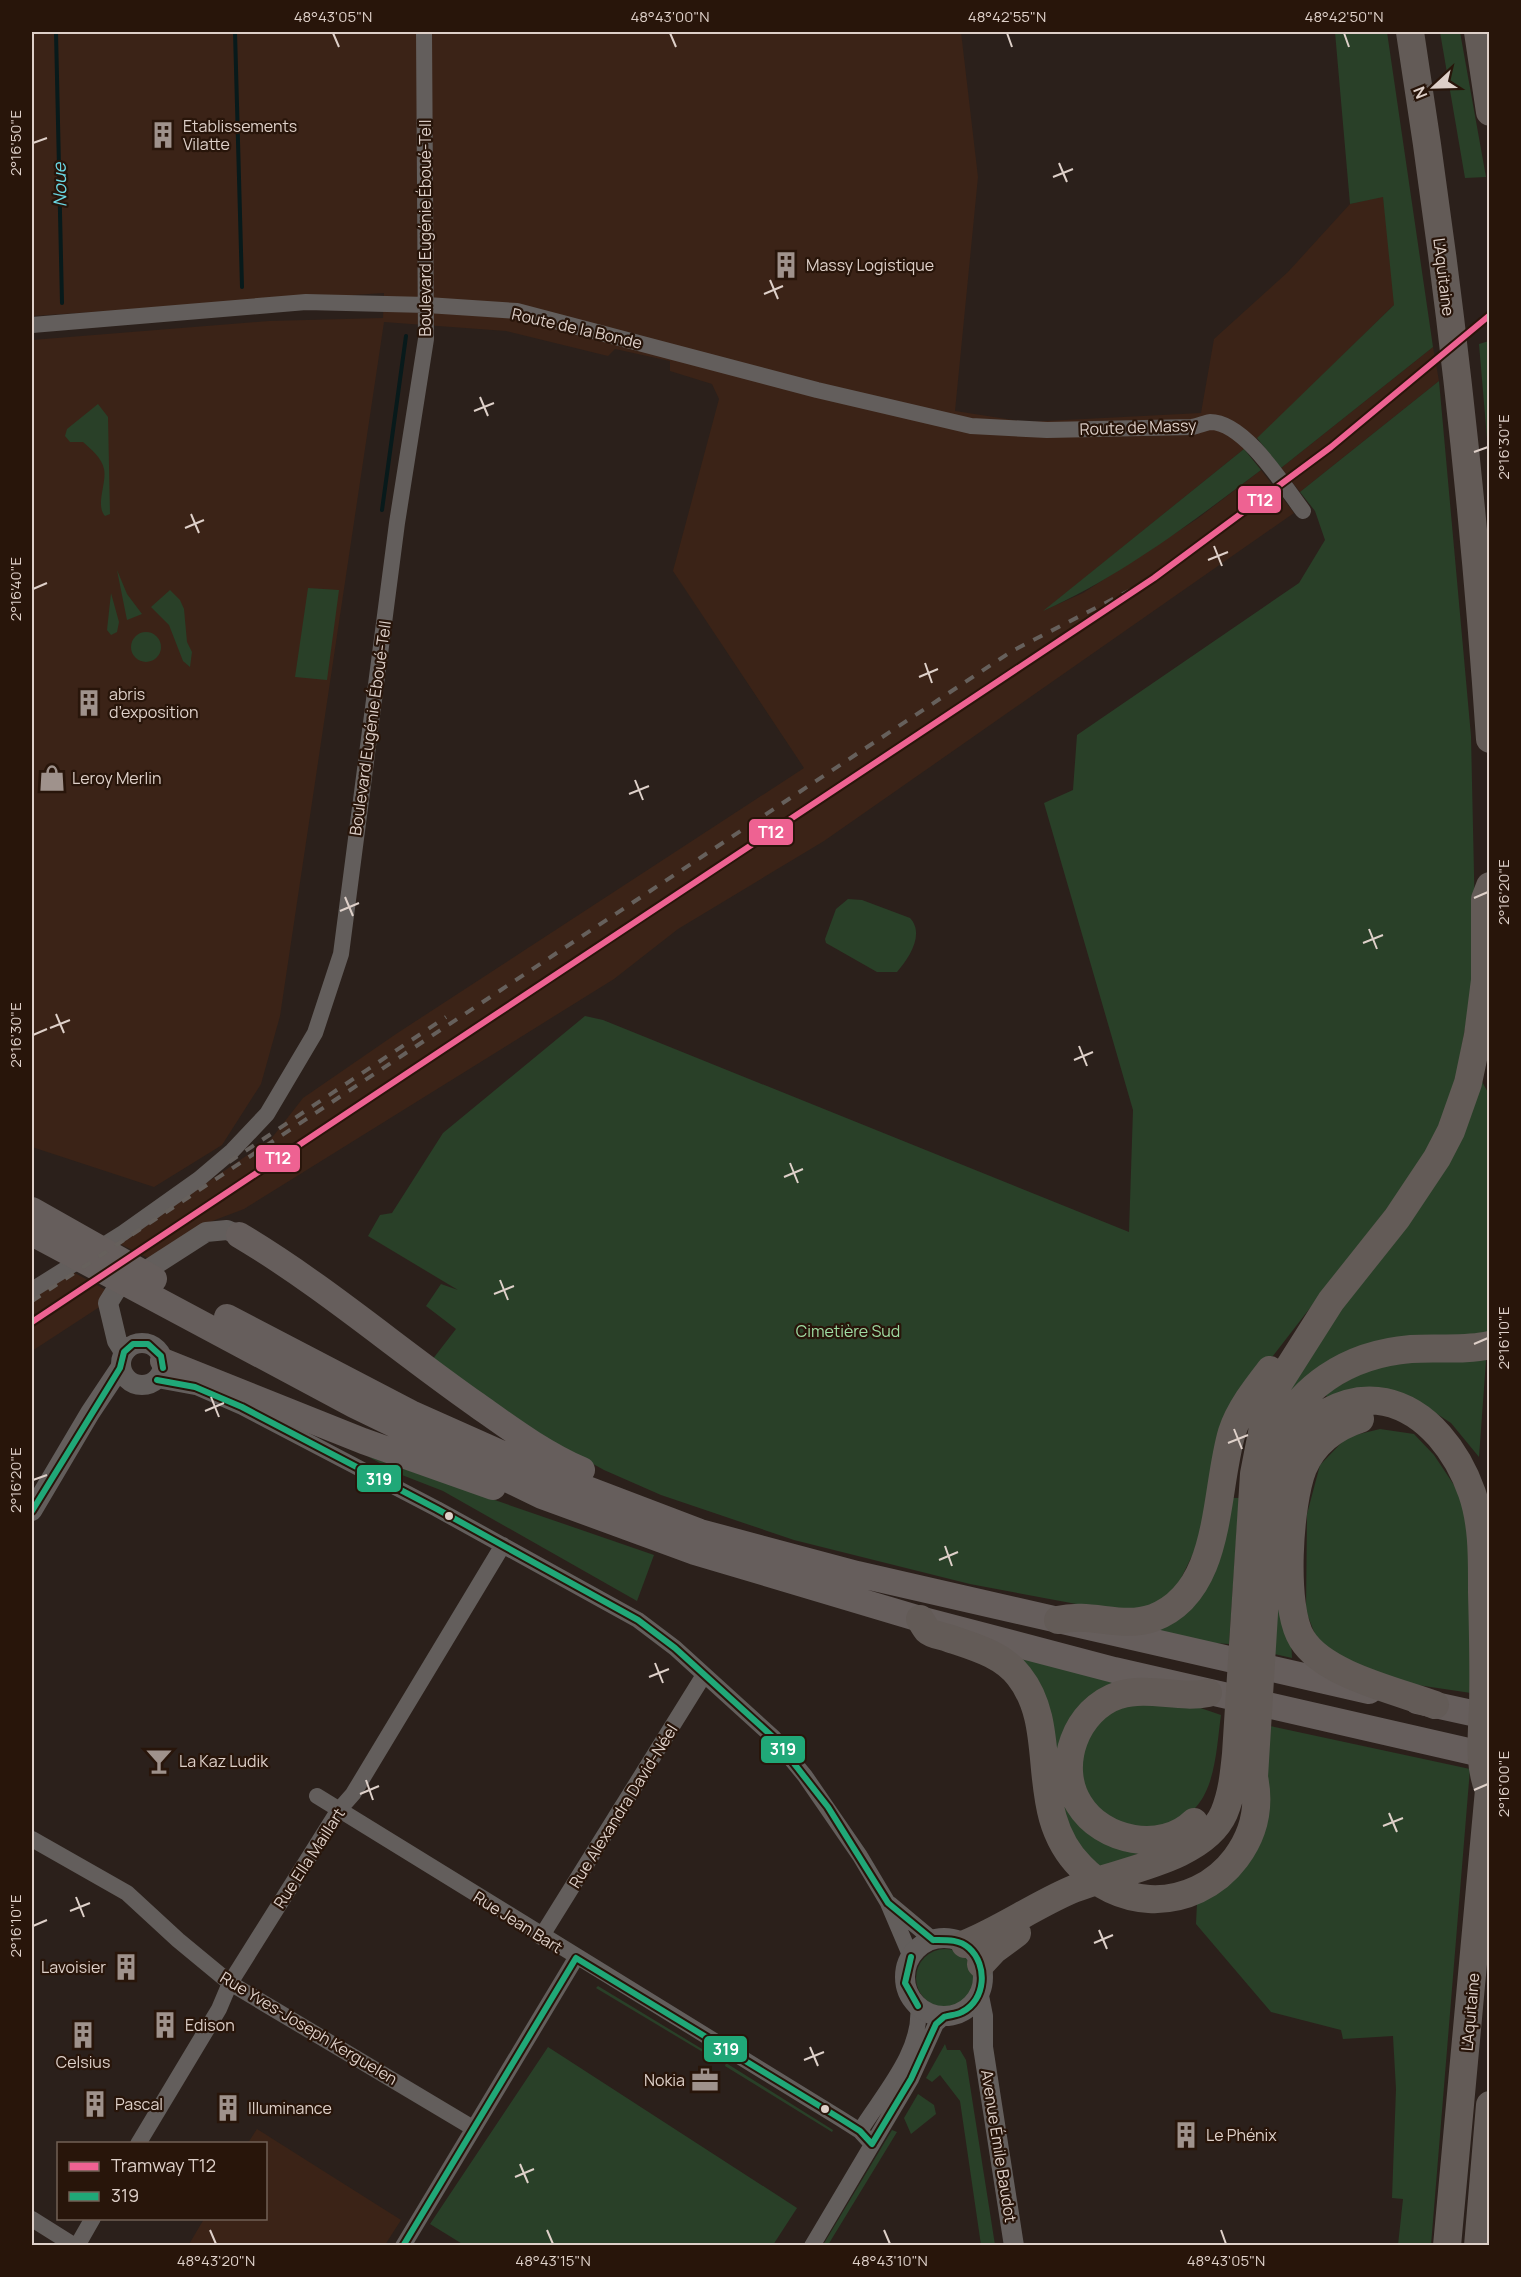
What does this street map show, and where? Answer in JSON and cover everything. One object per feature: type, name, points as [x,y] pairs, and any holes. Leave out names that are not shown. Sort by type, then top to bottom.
[{"type":"highway","name":"L'Aquitaine","points":[[1410,32],[1462,417],[1490,739]]},
{"type":"highway","points":[[1478,32],[1490,112]]},
{"type":"highway","points":[[973,1954],[985,1937],[1014,1917],[1069,1891],[1181,1853],[1203,1837],[1223,1815],[1233,1784],[1258,1446],[1267,1407],[1277,1386],[1331,1301],[1397,1218],[1437,1158],[1454,1123],[1468,1083],[1478,1035],[1485,980],[1485,899],[1490,886]]},
{"type":"highway","points":[[1058,1620],[1078,1615],[1137,1622],[1154,1617],[1183,1598],[1195,1584],[1210,1547],[1223,1466],[1233,1430],[1240,1415],[1263,1379],[1312,1318],[1331,1301]]},
{"type":"highway","points":[[1269,1544],[1265,1533],[1271,1454],[1279,1431],[1305,1395],[1343,1366],[1363,1358],[1413,1349],[1490,1345]]},
{"type":"highway","points":[[920,1619],[928,1631],[1003,1660],[1023,1680],[1036,1707],[1052,1821],[1071,1857],[1099,1883],[1116,1892],[1155,1899],[1194,1891],[1212,1882],[1234,1860],[1250,1833],[1257,1809],[1258,1796],[1254,1777],[1269,1544],[1276,1481],[1283,1457],[1296,1435],[1314,1420],[1337,1407],[1359,1401],[1381,1401],[1399,1405],[1440,1436],[1464,1472],[1479,1521],[1484,1674],[1482,1773],[1489,1791]]},
{"type":"highway","points":[[1426,1424],[1387,1416],[1366,1416],[1344,1424],[1327,1435],[1314,1450],[1304,1468],[1298,1488],[1290,1557],[1290,1592],[1293,1615],[1302,1639],[1316,1655],[1334,1668],[1435,1705]]},
{"type":"highway","points":[[1208,1693],[1189,1697],[1142,1690],[1111,1698],[1091,1712],[1074,1737],[1071,1753],[1069,1772],[1079,1805],[1104,1828],[1135,1840],[1176,1836],[1210,1806],[1216,1794],[1228,1718],[1239,1690]]},
{"type":"highway","points":[[973,1954],[994,1950],[1016,1933],[1077,1900],[1187,1865],[1210,1851],[1241,1812],[1254,1777]]},
{"type":"highway","name":"L'Aquitaine","points":[[1447,2246],[1490,1779]]},
{"type":"highway","points":[[1478,2246],[1490,2105]]},
{"type":"main road","points":[[32,1210],[80,1248],[354,1405],[542,1496],[695,1552],[920,1619],[1208,1693],[1490,1756]]},
{"type":"main road","points":[[32,1233],[80,1248]]},
{"type":"main road","points":[[239,1235],[281,1261],[437,1377],[551,1456],[679,1511],[700,1532]]},
{"type":"main road","points":[[149,1286],[411,1413],[555,1477],[700,1532],[857,1574],[1490,1717]]},
{"type":"main road","points":[[161,1370],[520,1496],[542,1496]]},
{"type":"street","name":"Boulevard Eugénie Éboué-Tell","points":[[32,1290],[123,1233],[199,1179],[232,1151],[267,1114],[315,1033],[341,954],[397,523],[426,339],[424,32]]},
{"type":"street","name":"Route de la Bonde","points":[[32,325],[306,302],[427,305],[517,311],[829,393],[971,426]]},
{"type":"street","name":"Route de Massy","points":[[971,426],[1047,430],[1192,427],[1212,422],[1231,429],[1257,450],[1303,511]]},
{"type":"street","points":[[134,1384],[123,1376],[126,1355],[111,1320],[108,1303],[116,1290],[206,1232],[226,1230],[239,1235]]},
{"type":"street","points":[[32,1511],[126,1355],[148,1344],[157,1349],[161,1370],[151,1384],[134,1384],[98,1402]]},
{"type":"street","points":[[161,1370],[242,1407],[357,1466],[638,1620],[774,1738],[805,1776],[860,1856],[888,1902],[911,1957]]},
{"type":"street","name":"Rue Ella Maillart","points":[[139,2142],[219,2009],[230,1983],[338,1811],[353,1794],[503,1545]]},
{"type":"street","name":"Rue Alexandra David-Néel","points":[[540,1936],[704,1675]]},
{"type":"street","name":"Rue Jean Bart","points":[[317,1796],[540,1936],[860,2131],[872,2144]]},
{"type":"street","name":"Rue Yves-Joseph Kerguelen","points":[[32,1839],[127,1893],[178,1941],[230,1983],[473,2128]]},
{"type":"street","points":[[888,1902],[933,1940]]},
{"type":"street","points":[[812,2246],[916,2069],[936,2024],[951,2016],[973,2004],[979,1996],[984,1980],[973,1954],[949,1938],[933,1940],[920,1946],[911,1957],[905,1983],[912,2000],[918,2006],[930,2014],[951,2016]]},
{"type":"street","points":[[403,2246],[576,1958]]},
{"type":"street","name":"Avenue Émile Baudot","points":[[979,1996],[983,2047],[1014,2246]]},
{"type":"street","points":[[860,2131],[914,2043],[920,2024],[918,2006]]},
{"type":"street","name":"Avenue Émile Baudot","points":[[951,2016],[970,2025],[983,2047]]},
{"type":"street","points":[[32,2219],[76,2246],[92,2220]]},
{"type":"shaded area","points":[[32,32],[961,32],[978,177],[955,411],[1026,422],[1201,413],[1214,339],[1288,272],[1350,204],[1383,196],[1397,302],[1265,432],[1045,610],[1083,593],[1197,519],[1261,470],[1294,513],[824,841],[678,929],[614,979],[244,1209],[207,1223],[150,1259],[118,1243],[271,1139],[303,1098],[396,1034],[804,768],[673,571],[719,399],[712,384],[670,371],[670,361],[615,349],[608,356],[506,331],[384,322],[280,1016],[261,1084],[222,1145],[154,1187],[32,1147],[32,340],[269,321],[383,318],[384,293],[32,316]]},
{"type":"shaded area","points":[[1433,347],[1439,381],[1300,492],[1281,468]]},
{"type":"shaded area","points":[[73,1272],[106,1290],[101,1306],[32,1351],[32,1299]]},
{"type":"shaded area","points":[[257,2129],[401,2220],[385,2245],[188,2246],[203,2220],[267,2220],[267,2142],[249,2142]]},
{"type":"green space","points":[[1335,32],[1387,32],[1433,347],[1281,468],[1257,438],[1394,305],[1383,197],[1350,204]]},
{"type":"green space","points":[[1440,32],[1460,32],[1486,177],[1465,178]]},
{"type":"green space","points":[[1490,341],[1489,462],[1479,344]]},
{"type":"green space","name":"Cimetière Sud","points":[[1439,381],[1471,736],[1476,967],[1451,1106],[1426,1158],[1269,1361],[1207,1525],[1170,1601],[1130,1614],[970,1584],[794,1540],[661,1495],[604,1470],[546,1438],[432,1360],[456,1329],[426,1306],[441,1284],[458,1290],[368,1236],[380,1215],[392,1213],[443,1133],[585,1016],[603,1020],[1129,1232],[1133,1110],[1044,803],[1073,790],[1077,735],[1299,583],[1325,540],[1315,511],[1300,492]]},
{"type":"green space","points":[[98,404],[108,417],[110,514],[105,516],[101,506],[104,469],[101,461],[83,442],[70,442],[65,436],[67,429]]},
{"type":"green space","points":[[1244,449],[1261,470],[1156,547],[1101,582],[1043,611]]},
{"type":"green space","points":[[117,570],[127,594],[142,614],[127,620]]},
{"type":"green space","points":[[308,588],[339,590],[327,680],[295,677]]},
{"type":"green space","points":[[170,590],[180,600],[184,609],[187,642],[192,652],[190,667],[183,661],[169,625],[151,607]]},
{"type":"green space","points":[[111,593],[119,622],[117,632],[111,635],[107,630]]},
{"type":"green space","points":[[146,632],[152,633],[160,641],[160,653],[152,661],[146,662],[140,661],[132,653],[131,647],[132,641],[140,633]]},
{"type":"green space","points":[[848,899],[862,900],[910,918],[914,924],[916,938],[914,946],[897,972],[877,972],[826,943],[825,939],[836,909]]},
{"type":"green space","points":[[1481,1080],[1490,1096],[1489,1334],[1304,1383],[1279,1398]]},
{"type":"green space","points":[[1486,1360],[1479,1457],[1451,1423],[1411,1397],[1330,1402],[1325,1394],[1370,1368],[1415,1362]]},
{"type":"green space","points":[[1380,1429],[1414,1434],[1434,1455],[1458,1491],[1471,1534],[1471,1693],[1404,1683],[1343,1662],[1316,1637],[1306,1611],[1307,1514],[1320,1465],[1347,1437]]},
{"type":"green space","points":[[367,1456],[654,1555],[637,1601],[443,1491],[402,1475]]},
{"type":"green space","points":[[1228,1498],[1239,1498],[1229,1644],[1196,1642],[1147,1631],[1169,1620]]},
{"type":"green space","points":[[1284,1501],[1292,1658],[1270,1653]]},
{"type":"green space","points":[[1012,1654],[1130,1687],[1092,1701],[1071,1796],[1154,1846],[1099,1872],[1073,1840]]},
{"type":"green space","points":[[1174,1699],[1221,1715],[1212,1776],[1203,1798],[1184,1818],[1153,1828],[1122,1824],[1107,1817],[1095,1806],[1084,1789],[1078,1752],[1110,1709]]},
{"type":"green space","points":[[1270,1726],[1470,1769],[1431,2245],[1398,2245],[1403,2199],[1392,2198],[1396,2089],[1393,2036],[1343,2039],[1341,2030],[1271,2012],[1196,1924],[1197,1903],[1219,1889]]},
{"type":"green space","points":[[939,1949],[951,1949],[966,1957],[974,1972],[974,1984],[966,1999],[951,2007],[939,2007],[924,1999],[916,1984],[916,1972],[924,1957]]},
{"type":"green space","points":[[598,1986],[707,2052],[706,2054],[596,1988]]},
{"type":"green space","points":[[945,2044],[947,2050],[960,2050],[966,2060],[995,2245],[981,2245],[960,2101],[940,2075],[932,2082],[926,2078]]},
{"type":"green space","points":[[548,2047],[797,2208],[773,2245],[464,2245],[430,2224]]},
{"type":"green space","points":[[726,2063],[833,2130],[832,2132],[725,2066]]},
{"type":"green space","points":[[918,2094],[934,2105],[936,2114],[911,2134],[904,2118]]},
{"type":"green space","points":[[892,2130],[897,2132],[828,2245],[823,2245]]},
{"type":"waterway","name":"Noue","points":[[56,32],[62,303]]},
{"type":"waterway","name":"Noue","points":[[235,32],[242,287]]},
{"type":"waterway","name":"Noue","points":[[382,510],[406,336]]},
{"type":"railway","points":[[32,1301],[1012,651],[1154,578]]},
{"type":"railway","points":[[229,1162],[446,1017]]},
{"type":"tram line","name":"T12","points":[[32,1322],[1154,578],[1331,447],[1490,315]]},
{"type":"transit line","name":"319","points":[[32,1511],[120,1368],[124,1352],[133,1344],[148,1344],[161,1356],[163,1368]]},
{"type":"transit line","name":"319","points":[[157,1380],[195,1387],[242,1407],[437,1509],[638,1620],[675,1648],[774,1738],[828,1807],[888,1903],[933,1940]]},
{"type":"transit line","name":"319","points":[[933,1940],[952,1941],[965,1945],[975,1955],[981,1973],[980,1991],[970,2007],[960,2013],[944,2017]]},
{"type":"transit line","name":"319","points":[[911,1957],[905,1983],[918,2006]]},
{"type":"transit line","name":"319","points":[[576,1958],[841,2119],[860,2131],[872,2144]]},
{"type":"transit line","name":"319","points":[[403,2246],[576,1958]]},
{"type":"transit line","name":"319","points":[[872,2144],[911,2079],[936,2024],[944,2017]]},
{"type":"place","name":"Etablissements Vilatte","points":[[163,135]]},
{"type":"place","name":"Massy Logistique","points":[[786,265]]},
{"type":"place","name":"abris d’exposition","points":[[89,703]]},
{"type":"place","name":"Leroy Merlin","points":[[52,778]]},
{"type":"place","name":"La Kaz Ludik","points":[[159,1761]]},
{"type":"place","name":"Lavoisier","points":[[126,1967]]},
{"type":"place","name":"Edison","points":[[165,2025]]},
{"type":"place","name":"Celsius","points":[[83,2035]]},
{"type":"place","name":"Nokia","points":[[705,2080]]},
{"type":"place","name":"Pascal","points":[[95,2104]]},
{"type":"place","name":"Illuminance","points":[[228,2108]]},
{"type":"place","name":"Le Phénix","points":[[1186,2135]]}]
